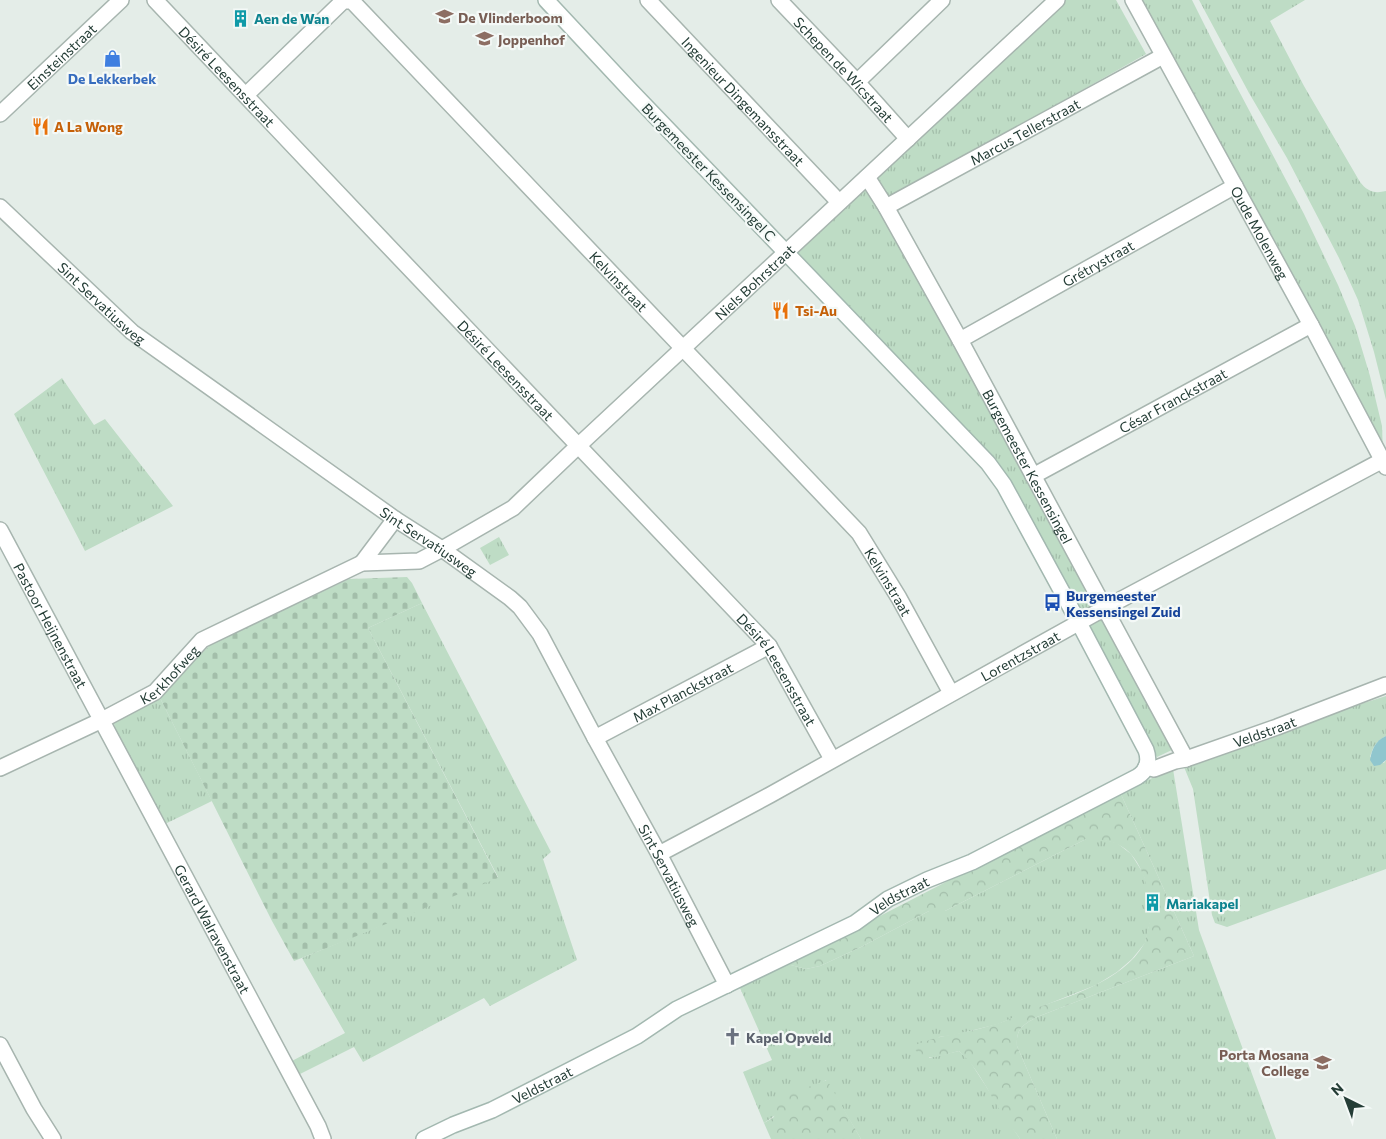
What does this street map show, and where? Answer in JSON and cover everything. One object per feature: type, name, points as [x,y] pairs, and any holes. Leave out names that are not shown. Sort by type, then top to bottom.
[{"type":"street","name":"Einsteinstraat","points":[[0,114],[122,0]]},
{"type":"street","name":"Désiré Leesensstraat","points":[[155,0],[769,646],[832,759]]},
{"type":"street","name":"Burgemeester Kessensingel C","points":[[546,0],[786,252]]},
{"type":"street","name":"Ingenieur Dingemansstraat","points":[[648,0],[839,202]]},
{"type":"street","name":"Schepen de Wicstraat","points":[[779,0],[908,139]]},
{"type":"street","points":[[857,82],[942,0]]},
{"type":"street","name":"Niels Bohrstraat","points":[[442,549],[513,508],[1057,0]]},
{"type":"street","name":"Oude Molenweg","points":[[1132,0],[1311,325],[1384,463]]},
{"type":"street","name":"Kelvinstraat","points":[[246,95],[343,1],[352,1],[859,534],[899,598],[951,693]]},
{"type":"street","name":"Marcus Tellerstraat","points":[[886,207],[1163,56]]},
{"type":"street","name":"Burgemeester Kessensingel","points":[[867,176],[960,340],[1186,759]]},
{"type":"street","name":"Grétrystraat","points":[[960,340],[1235,186]]},
{"type":"street","name":"Sint Servatiusweg","points":[[0,207],[132,332],[395,519],[442,549],[520,607],[540,634],[659,854],[727,985]]},
{"type":"street","points":[[786,252],[988,463],[1004,485],[1080,623],[1146,750],[1148,760],[1146,767]]},
{"type":"street","name":"César Franckstraat","points":[[1033,476],[1311,325]]},
{"type":"street","name":"Lorentzstraat","points":[[659,854],[770,795],[1105,608],[1384,463]]},
{"type":"street","name":"Kerkhofweg","points":[[362,563],[395,519]]},
{"type":"street","name":"Pastoor Heijnenstraat","points":[[0,530],[102,720]]},
{"type":"street","name":"Kerkhofweg","points":[[0,768],[102,720],[155,692],[202,640],[362,563],[419,561],[442,549]]},
{"type":"street","name":"Max Planckstraat","points":[[595,738],[769,646]]},
{"type":"street","name":"Veldstraat","points":[[424,1139],[453,1125],[492,1110],[637,1036],[677,1009],[855,923],[888,899],[927,880],[972,862],[1137,777],[1143,773],[1146,767],[1154,768],[1186,759],[1277,727],[1386,685]]},
{"type":"street","name":"Gerard Walravenstraat","points":[[102,720],[318,1126],[323,1139]]},
{"type":"street","points":[[0,1044],[7,1074],[34,1109],[53,1139]]},
{"type":"green space","points":[[1064,0],[1116,0],[1146,54],[888,200],[874,178]]},
{"type":"green space","points":[[1138,0],[1192,0],[1304,214],[1338,285],[1355,326],[1370,376],[1382,426],[1383,454]]},
{"type":"green space","points":[[1199,0],[1305,0],[1270,21],[1304,86],[1360,182],[1371,191],[1386,191],[1386,400],[1358,300],[1339,258],[1287,158],[1249,93]]},
{"type":"green space","points":[[866,186],[1097,606],[1080,616],[1012,492],[794,252]]},
{"type":"green space","points":[[62,378],[94,425],[105,419],[173,506],[85,551],[14,414]]},
{"type":"green space","points":[[499,537],[509,555],[490,565],[480,548]]},
{"type":"green space","points":[[407,577],[422,603],[368,628],[498,878],[294,961],[159,696],[211,644],[349,579]]},
{"type":"green space","points":[[422,603],[551,852],[543,859],[577,960],[490,1006],[484,998],[363,1062],[354,1047],[298,1075],[290,1062],[345,1033],[302,958],[498,877],[368,628]]},
{"type":"green space","points":[[1103,616],[1174,749],[1157,757],[1087,625]]},
{"type":"green space","points":[[159,696],[212,801],[165,824],[115,728],[113,720]]},
{"type":"green space","points":[[1386,696],[1386,736],[1375,745],[1370,757],[1384,763],[1386,760],[1386,869],[1227,927],[1215,923],[1212,915],[1193,789],[1184,767],[1304,722]]},
{"type":"green space","points":[[1173,769],[1199,930],[1276,1139],[1057,1139],[1017,1046],[1021,1028],[1037,1017],[1194,956],[1120,792]]},
{"type":"green space","points":[[1120,792],[1194,956],[1037,1017],[1021,1028],[1017,1046],[1057,1139],[1020,1139],[973,1066],[959,1051],[928,1057],[917,1052],[912,1046],[1000,1023],[1076,994],[1108,978],[1135,957],[1145,941],[1150,918],[1150,898],[1140,867],[1135,858],[1122,847],[1115,843],[1097,839],[1086,839],[945,911],[929,911],[861,947],[820,966],[806,969],[787,964]]},
{"type":"green space","points":[[1086,839],[1101,839],[1117,843],[1131,854],[1143,873],[1150,893],[1151,918],[1145,943],[1132,959],[1117,972],[1096,985],[998,1024],[939,1037],[929,1058],[959,1051],[969,1060],[1020,1139],[861,1139],[826,1080],[764,1123],[743,1072],[772,1060],[740,988],[787,964],[806,969],[820,966],[861,947],[929,911],[945,911]]},
{"type":"green space","points":[[827,1080],[861,1139],[771,1139],[764,1123],[774,1117],[776,1106],[784,1096]]},
{"type":"water","points":[[1386,736],[1386,760],[1380,765],[1374,766],[1370,760],[1373,749],[1379,740]]},
{"type":"place","name":"De Vlinderboom","points":[[444,17]]},
{"type":"place","name":"Aen de Wan","points":[[240,18]]},
{"type":"place","name":"Joppenhof","points":[[484,39]]},
{"type":"place","name":"De Lekkerbek","points":[[112,58]]},
{"type":"place","name":"A La Wong","points":[[40,126]]},
{"type":"place","name":"Tsi-Au","points":[[781,310]]},
{"type":"place","name":"Burgemeester Kessensingel Zuid","points":[[1052,603]]},
{"type":"place","name":"Mariakapel","points":[[1152,903]]},
{"type":"place","name":"Kapel Opveld","points":[[732,1037]]},
{"type":"place","name":"Porta Mosana College","points":[[1323,1062]]}]
